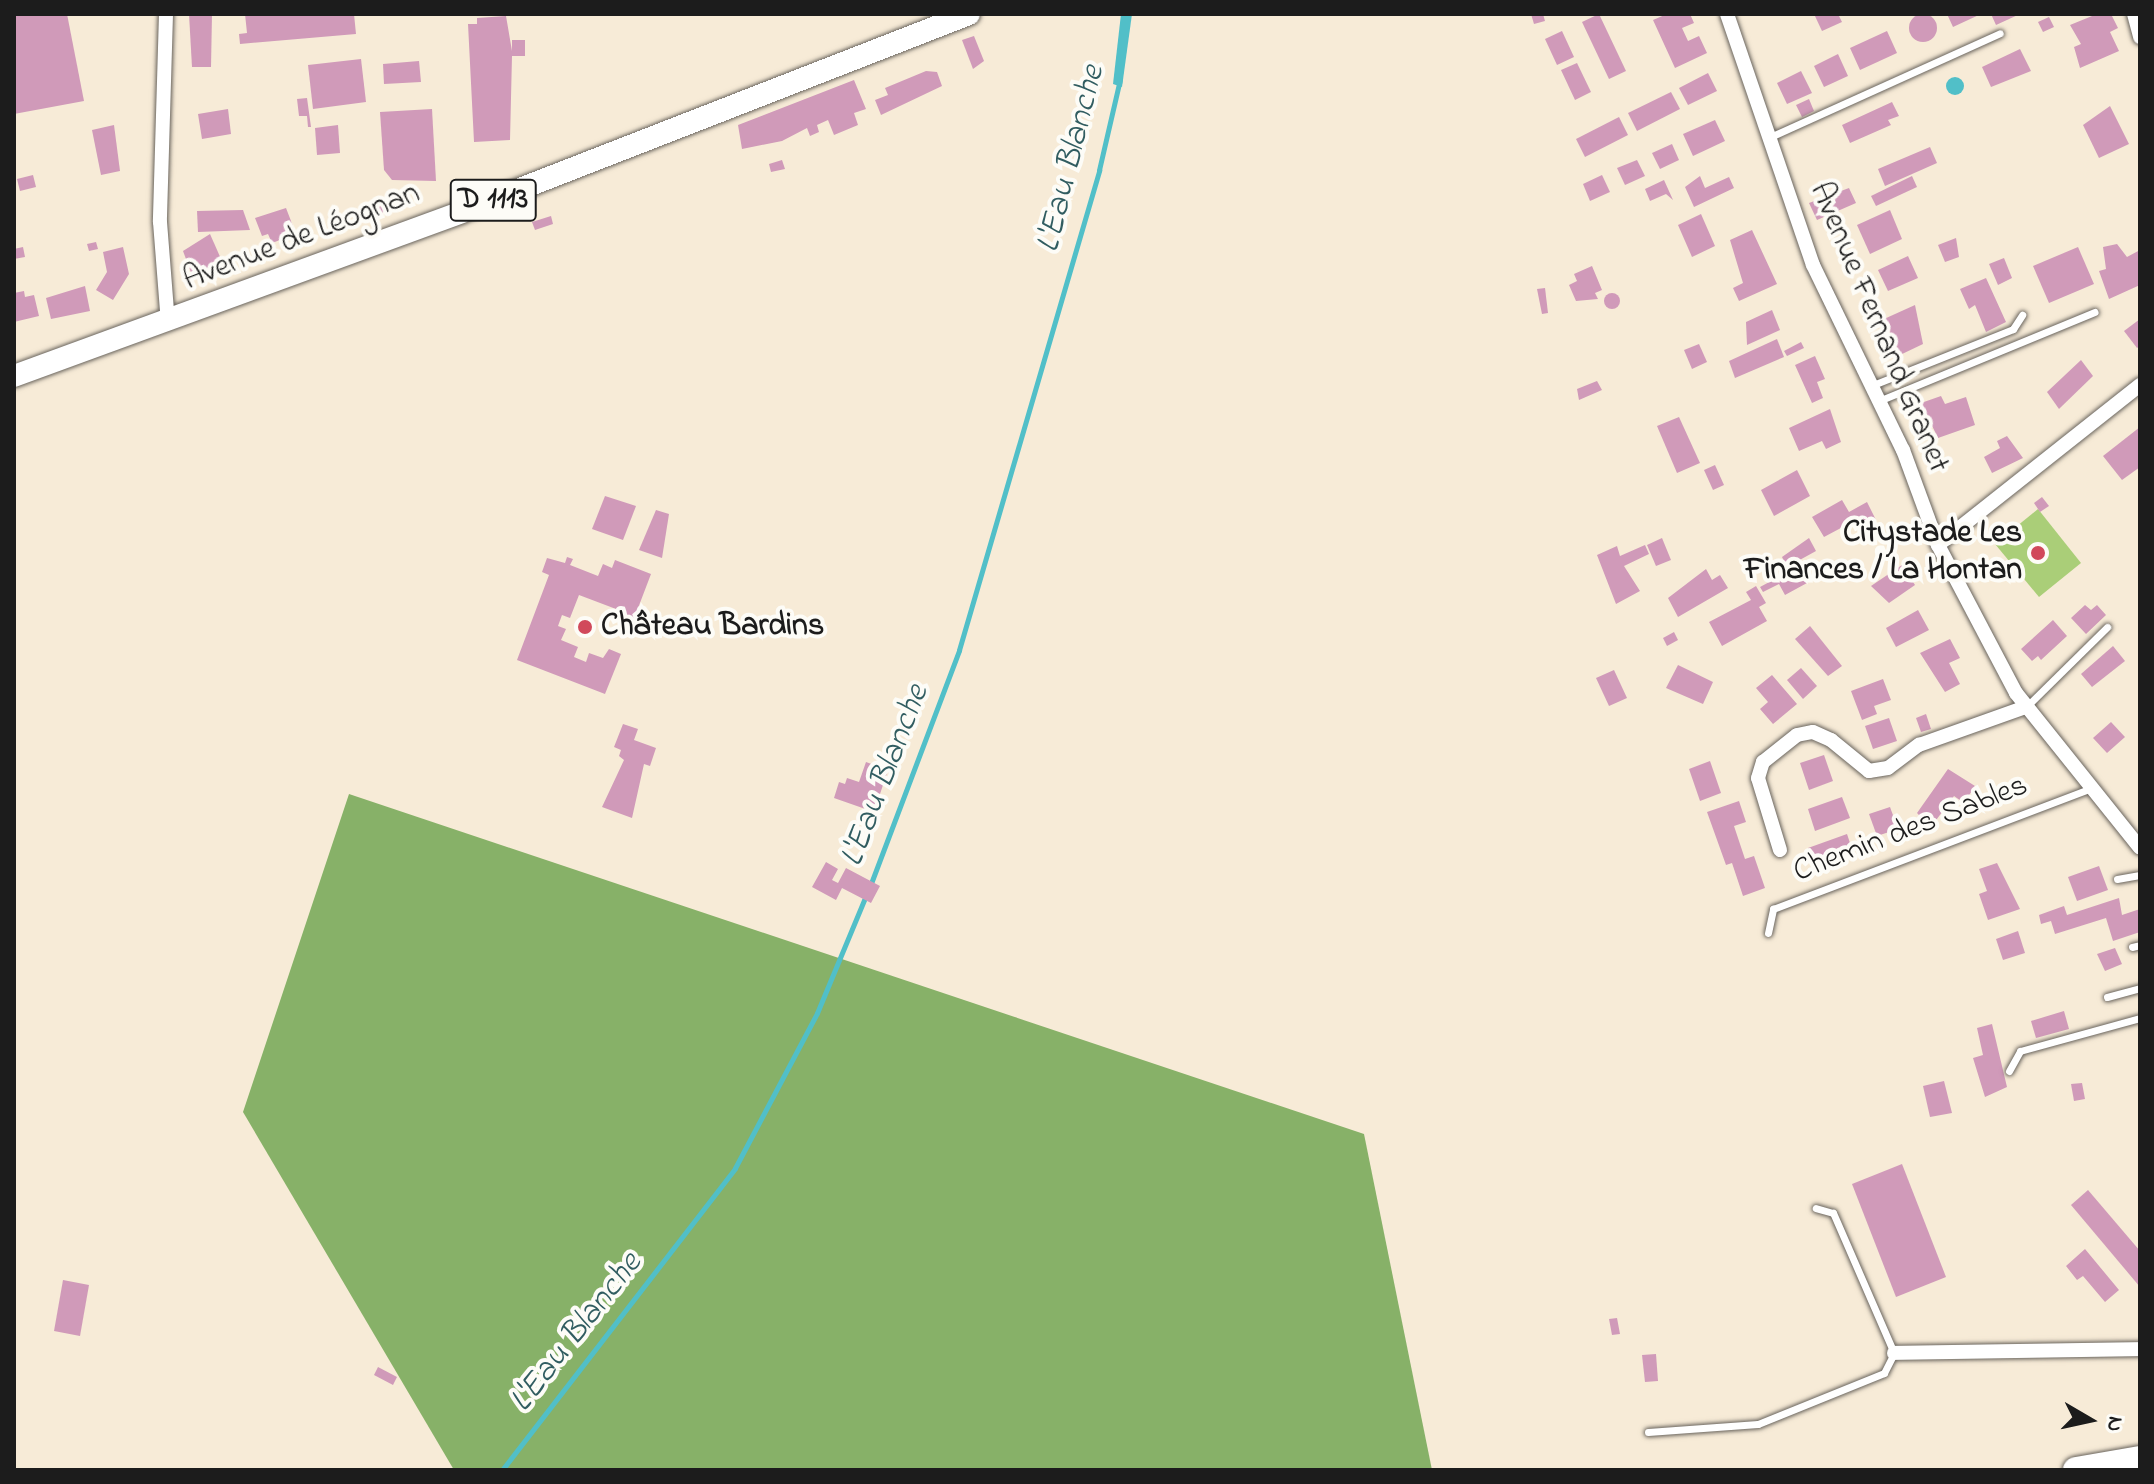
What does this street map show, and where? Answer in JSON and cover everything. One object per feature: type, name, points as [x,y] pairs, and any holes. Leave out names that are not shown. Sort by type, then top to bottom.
[{"type":"highway","points":[[2076,1470],[2140,1459]]},
{"type":"main road","name":"Avenue de Léognan","points":[[14,376],[168,323],[969,14]]},
{"type":"street","points":[[166,14],[160,222],[168,323]]},
{"type":"street","name":"Avenue Fernand Granet","points":[[1727,14],[1813,265],[1881,400],[1938,545],[2026,707],[2089,789],[2140,848]]},
{"type":"street","points":[[2134,14],[2140,37]]},
{"type":"street","points":[[1938,545],[2140,385]]},
{"type":"street","points":[[1780,850],[1758,778],[1763,762],[1797,735],[1813,732],[1831,740],[1857,764],[1879,770],[1932,740],[2026,707]]},
{"type":"street","points":[[1894,1353],[2140,1349]]},
{"type":"lane","points":[[1770,137],[2000,33]]},
{"type":"lane","points":[[1881,400],[2095,312]]},
{"type":"lane","points":[[1873,385],[2013,329],[2022,315]]},
{"type":"lane","points":[[2026,707],[2107,627]]},
{"type":"lane","name":"Chemin des Sables","points":[[1768,933],[1773,909],[2089,789]]},
{"type":"lane","points":[[2117,879],[2140,875]]},
{"type":"lane","points":[[2107,997],[2140,988]]},
{"type":"lane","points":[[2009,1071],[2020,1051],[2140,1018]]},
{"type":"lane","points":[[1648,1432],[1758,1424],[1884,1373],[1894,1353],[1833,1213],[1816,1208]]},
{"type":"green space","name":"Citystade Les Finances / La Hontan","points":[[2038,509],[2081,563],[2039,597],[1995,544]]},
{"type":"green space","points":[[349,794],[1364,1134],[1432,1470],[454,1470],[243,1112]]},
{"type":"water","points":[[1121,14],[1132,14],[1122,87],[1113,84]]},
{"type":"water","points":[[1955,77],[1964,86],[1955,95],[1946,86]]},
{"type":"building","points":[[14,14],[67,14],[84,101],[14,114]]},
{"type":"building","points":[[189,14],[212,14],[211,67],[192,67]]},
{"type":"building","points":[[245,14],[354,14],[356,34],[240,44],[239,34],[247,33]]},
{"type":"building","points":[[1531,14],[1543,14],[1545,21],[1534,24]]},
{"type":"building","points":[[1599,14],[1626,71],[1609,79],[1582,22]]},
{"type":"building","points":[[1667,14],[1690,14],[1694,23],[1682,28],[1688,41],[1699,36],[1707,53],[1675,68],[1653,20]]},
{"type":"building","points":[[1814,14],[1838,14],[1842,22],[1822,31]]},
{"type":"building","points":[[1923,14],[1933,18],[1937,28],[1933,38],[1923,42],[1913,38],[1909,28],[1913,18]]},
{"type":"building","points":[[1947,14],[1981,14],[1953,27]]},
{"type":"building","points":[[1991,14],[2020,14],[1996,25]]},
{"type":"building","points":[[2097,14],[2111,14],[2118,28],[2110,32],[2119,51],[2080,68],[2074,47],[2081,44],[2070,25]]},
{"type":"building","points":[[506,16],[512,51],[512,40],[525,40],[525,56],[512,56],[510,140],[474,142],[468,24],[477,24],[477,18]]},
{"type":"building","points":[[2049,17],[2054,27],[2043,32],[2038,22]]},
{"type":"building","points":[[1562,31],[1574,57],[1557,65],[1545,39]]},
{"type":"building","points":[[1887,31],[1897,53],[1860,70],[1850,48]]},
{"type":"building","points":[[974,36],[984,61],[973,69],[962,40]]},
{"type":"building","points":[[2020,49],[2031,71],[1991,87],[1982,67]]},
{"type":"building","points":[[1838,54],[1848,76],[1824,87],[1814,66]]},
{"type":"building","points":[[361,59],[366,102],[313,109],[308,65]]},
{"type":"building","points":[[419,61],[421,82],[384,84],[383,64]]},
{"type":"building","points":[[1577,63],[1591,92],[1575,100],[1561,70]]},
{"type":"building","points":[[926,71],[937,72],[942,86],[881,115],[875,100],[888,95],[885,88]]},
{"type":"building","points":[[1801,71],[1812,93],[1787,104],[1777,83]]},
{"type":"building","points":[[1708,73],[1717,91],[1688,105],[1679,88]]},
{"type":"building","points":[[854,80],[866,109],[854,113],[858,125],[834,135],[828,120],[817,125],[819,132],[810,136],[807,128],[782,141],[742,149],[738,125]]},
{"type":"building","points":[[1671,92],[1680,109],[1637,131],[1628,113]]},
{"type":"building","points":[[307,98],[311,127],[308,127],[307,116],[299,116],[297,99]]},
{"type":"building","points":[[1809,99],[1814,111],[1802,117],[1796,105]]},
{"type":"building","points":[[1892,102],[1899,116],[1888,120],[1891,125],[1850,143],[1842,125]]},
{"type":"building","points":[[2110,106],[2129,144],[2099,158],[2083,125]]},
{"type":"building","points":[[228,109],[231,134],[202,139],[198,114]]},
{"type":"building","points":[[432,109],[436,181],[392,180],[384,170],[380,112]]},
{"type":"building","points":[[1619,117],[1628,135],[1585,157],[1576,139]]},
{"type":"building","points":[[1715,120],[1725,141],[1693,156],[1683,134]]},
{"type":"building","points":[[114,125],[120,171],[101,175],[92,130]]},
{"type":"building","points":[[338,125],[340,153],[317,155],[315,128]]},
{"type":"building","points":[[1672,144],[1679,160],[1660,169],[1652,153]]},
{"type":"building","points":[[1930,147],[1937,163],[1885,186],[1878,169]]},
{"type":"building","points":[[782,160],[785,169],[771,172],[769,164]]},
{"type":"building","points":[[1637,160],[1645,176],[1625,185],[1617,168]]},
{"type":"building","points":[[33,175],[36,187],[20,191],[17,179]]},
{"type":"building","points":[[1602,175],[1610,192],[1590,201],[1583,184]]},
{"type":"building","points":[[1700,176],[1705,188],[1729,177],[1734,188],[1694,207],[1685,187]]},
{"type":"building","points":[[1912,176],[1917,187],[1876,206],[1871,196]]},
{"type":"building","points":[[1664,180],[1673,200],[1666,194],[1650,201],[1645,189]]},
{"type":"building","points":[[1849,188],[1856,203],[1817,220],[1809,203]]},
{"type":"building","points":[[386,204],[389,210],[379,214],[376,208]]},
{"type":"building","points":[[286,208],[296,234],[272,243],[268,234],[262,236],[255,218]]},
{"type":"building","points":[[243,210],[250,230],[198,232],[197,211]]},
{"type":"building","points":[[1890,210],[1902,239],[1870,254],[1857,225]]},
{"type":"building","points":[[1701,214],[1715,246],[1692,257],[1678,225]]},
{"type":"building","points":[[551,216],[553,224],[535,230],[532,222]]},
{"type":"building","points":[[1752,230],[1777,284],[1739,301],[1733,288],[1743,283],[1730,240]]},
{"type":"building","points":[[210,234],[225,268],[193,278],[183,251]]},
{"type":"building","points":[[1956,238],[1959,257],[1945,262],[1938,245]]},
{"type":"building","points":[[96,242],[98,249],[89,251],[87,244]]},
{"type":"building","points":[[2117,244],[2127,257],[2140,250],[2140,285],[2109,299],[2099,271],[2106,269],[2103,247]]},
{"type":"building","points":[[23,247],[25,257],[14,259],[14,249]]},
{"type":"building","points":[[123,247],[129,274],[113,300],[96,290],[107,272],[103,252]]},
{"type":"building","points":[[2078,247],[2094,284],[2049,303],[2033,266]]},
{"type":"building","points":[[1908,256],[1918,278],[1888,291],[1878,270]]},
{"type":"building","points":[[2004,258],[2012,278],[1998,285],[1989,264]]},
{"type":"building","points":[[1592,266],[1602,290],[1595,293],[1598,299],[1576,301],[1569,285],[1577,281],[1574,274]]},
{"type":"building","points":[[1986,278],[2006,322],[1986,332],[1975,305],[1969,309],[1960,289]]},
{"type":"building","points":[[85,286],[90,311],[51,319],[46,298]]},
{"type":"building","points":[[1545,288],[1548,313],[1542,314],[1537,289]]},
{"type":"building","points":[[24,291],[25,297],[34,295],[39,316],[14,322],[14,293]]},
{"type":"building","points":[[1612,293],[1620,301],[1612,309],[1604,301]]},
{"type":"building","points":[[1915,305],[1923,344],[1900,355],[1884,319]]},
{"type":"building","points":[[1772,310],[1780,330],[1747,345],[1746,322]]},
{"type":"building","points":[[2140,319],[2140,346],[2137,348],[2124,331]]},
{"type":"building","points":[[1777,339],[1784,357],[1735,378],[1729,361]]},
{"type":"building","points":[[1801,342],[1804,348],[1787,356],[1784,351]]},
{"type":"building","points":[[1699,344],[1707,362],[1692,369],[1684,350]]},
{"type":"building","points":[[1815,356],[1825,379],[1817,382],[1823,398],[1812,403],[1795,365]]},
{"type":"building","points":[[2081,360],[2093,376],[2059,409],[2047,392]]},
{"type":"building","points":[[1597,381],[1602,390],[1579,400],[1577,389]]},
{"type":"building","points":[[1941,396],[1945,404],[1966,397],[1975,425],[1938,438],[1921,403]]},
{"type":"building","points":[[1830,409],[1841,442],[1826,449],[1822,441],[1799,451],[1789,428]]},
{"type":"building","points":[[1679,417],[1700,463],[1677,473],[1657,426]]},
{"type":"building","points":[[2140,427],[2140,467],[2122,480],[2103,456]]},
{"type":"building","points":[[2007,436],[2023,458],[1992,473],[1984,457],[2000,448],[1997,441]]},
{"type":"building","points":[[1715,465],[1724,485],[1713,490],[1704,470]]},
{"type":"building","points":[[1797,470],[1810,496],[1774,516],[1761,490]]},
{"type":"building","points":[[605,496],[636,506],[623,540],[592,529]]},
{"type":"building","points":[[2042,497],[2049,506],[2040,512],[2034,503]]},
{"type":"building","points":[[1842,500],[1849,512],[1867,502],[1876,520],[1859,530],[1854,521],[1824,537],[1812,517]]},
{"type":"building","points":[[656,510],[669,514],[662,558],[639,550]]},
{"type":"building","points":[[1662,538],[1671,560],[1656,566],[1647,545]]},
{"type":"building","points":[[1809,538],[1816,551],[1787,567],[1782,557]]},
{"type":"building","points":[[1645,545],[1649,554],[1624,566],[1640,591],[1616,604],[1597,555],[1617,546],[1620,556]]},
{"type":"building","points":[[567,557],[573,559],[570,565],[598,576],[603,564],[612,568],[615,560],[651,574],[627,637],[619,634],[625,620],[614,616],[616,609],[579,595],[570,618],[562,615],[558,626],[566,629],[561,640],[578,647],[574,657],[586,662],[589,653],[603,658],[609,649],[621,654],[605,694],[517,660],[549,575],[542,572],[547,558],[565,563]]},
{"type":"building","points":[[1803,564],[1807,583],[1785,595],[1779,584],[1763,592],[1760,587]]},
{"type":"building","points":[[1902,565],[1915,585],[1889,603],[1871,586]]},
{"type":"building","points":[[1706,569],[1712,580],[1720,575],[1728,588],[1678,617],[1668,598]]},
{"type":"building","points":[[1756,586],[1766,603],[1759,607],[1767,621],[1722,646],[1709,622],[1751,600],[1746,592]]},
{"type":"building","points":[[2085,605],[2091,610],[2097,605],[2106,615],[2086,634],[2071,618]]},
{"type":"building","points":[[1918,610],[1929,630],[1896,647],[1886,628]]},
{"type":"building","points":[[2053,620],[2067,636],[2041,660],[2038,656],[2032,661],[2021,649]]},
{"type":"building","points":[[1810,626],[1842,666],[1828,676],[1795,639]]},
{"type":"building","points":[[1674,632],[1678,640],[1667,646],[1663,638]]},
{"type":"building","points":[[1950,639],[1960,658],[1949,663],[1960,684],[1945,692],[1920,653]]},
{"type":"building","points":[[2113,646],[2125,661],[2092,687],[2081,674]]},
{"type":"building","points":[[1678,665],[1713,682],[1703,704],[1666,688]]},
{"type":"building","points":[[1801,668],[1817,686],[1803,699],[1787,680]]},
{"type":"building","points":[[1614,670],[1627,698],[1609,706],[1596,678]]},
{"type":"building","points":[[1772,675],[1797,704],[1773,724],[1760,709],[1768,702],[1756,688]]},
{"type":"building","points":[[1883,679],[1891,700],[1874,706],[1877,714],[1862,720],[1851,691]]},
{"type":"building","points":[[1926,714],[1931,729],[1921,732],[1916,718]]},
{"type":"building","points":[[1889,718],[1897,741],[1873,749],[1865,726]]},
{"type":"building","points":[[2111,722],[2125,737],[2107,753],[2093,738]]},
{"type":"building","points":[[623,724],[638,729],[634,740],[656,748],[650,766],[644,764],[632,818],[602,807],[624,760],[619,756],[621,750],[614,747]]},
{"type":"building","points":[[1824,755],[1833,781],[1809,790],[1800,763]]},
{"type":"building","points":[[1710,761],[1721,793],[1700,801],[1689,769]]},
{"type":"building","points":[[866,762],[888,770],[874,812],[834,798],[839,782],[845,784],[847,778],[859,782]]},
{"type":"building","points":[[1948,769],[1975,786],[1964,803],[1954,796],[1931,827],[1917,813]]},
{"type":"building","points":[[1842,797],[1850,818],[1815,831],[1808,809]]},
{"type":"building","points":[[1739,801],[1746,822],[1734,826],[1745,859],[1754,856],[1765,888],[1743,896],[1732,863],[1726,865],[1707,812]]},
{"type":"building","points":[[1890,807],[1898,829],[1877,836],[1869,814]]},
{"type":"building","points":[[1847,834],[1854,855],[1815,869],[1808,848]]},
{"type":"building","points":[[826,862],[838,869],[832,880],[838,883],[846,868],[880,886],[871,903],[842,888],[836,900],[812,887]]},
{"type":"building","points":[[1997,863],[2020,909],[1988,920],[1979,894],[1987,891],[1979,869]]},
{"type":"building","points":[[2099,866],[2108,890],[2077,901],[2068,877]]},
{"type":"building","points":[[2119,898],[2122,915],[2140,909],[2140,932],[2113,941],[2106,918],[2055,934],[2051,921],[2041,924],[2039,915],[2064,906],[2067,915]]},
{"type":"building","points":[[2018,931],[2025,953],[2003,960],[1996,939]]},
{"type":"building","points":[[2115,948],[2122,964],[2105,971],[2097,954]]},
{"type":"building","points":[[2064,1011],[2069,1029],[2036,1038],[2031,1021]]},
{"type":"building","points":[[1992,1024],[2007,1087],[1985,1097],[1973,1058],[1983,1055],[1977,1028]]},
{"type":"building","points":[[1944,1081],[1952,1113],[1930,1117],[1923,1086]]},
{"type":"building","points":[[2082,1083],[2085,1099],[2074,1101],[2071,1084]]},
{"type":"building","points":[[1902,1164],[1946,1277],[1896,1297],[1852,1184]]},
{"type":"building","points":[[2088,1190],[2140,1251],[2140,1287],[2071,1205]]},
{"type":"building","points":[[2085,1249],[2119,1290],[2105,1302],[2083,1276],[2077,1280],[2066,1266]]},
{"type":"building","points":[[63,1280],[89,1285],[80,1336],[54,1331]]},
{"type":"building","points":[[1617,1318],[1620,1334],[1612,1335],[1609,1319]]},
{"type":"building","points":[[1656,1354],[1658,1381],[1645,1382],[1642,1355]]},
{"type":"building","points":[[378,1367],[397,1377],[393,1385],[374,1375]]},
{"type":"waterway","name":"L'Eau Blanche","points":[[870,886],[959,650],[1099,170],[1120,79]]},
{"type":"waterway","name":"L'Eau Blanche","points":[[502,1470],[735,1168],[817,1013],[866,895]]},
{"type":"place","name":"Citystade Les Finances / La Hontan","points":[[2038,553]]},
{"type":"place","name":"Château Bardins","points":[[585,627]]}]
